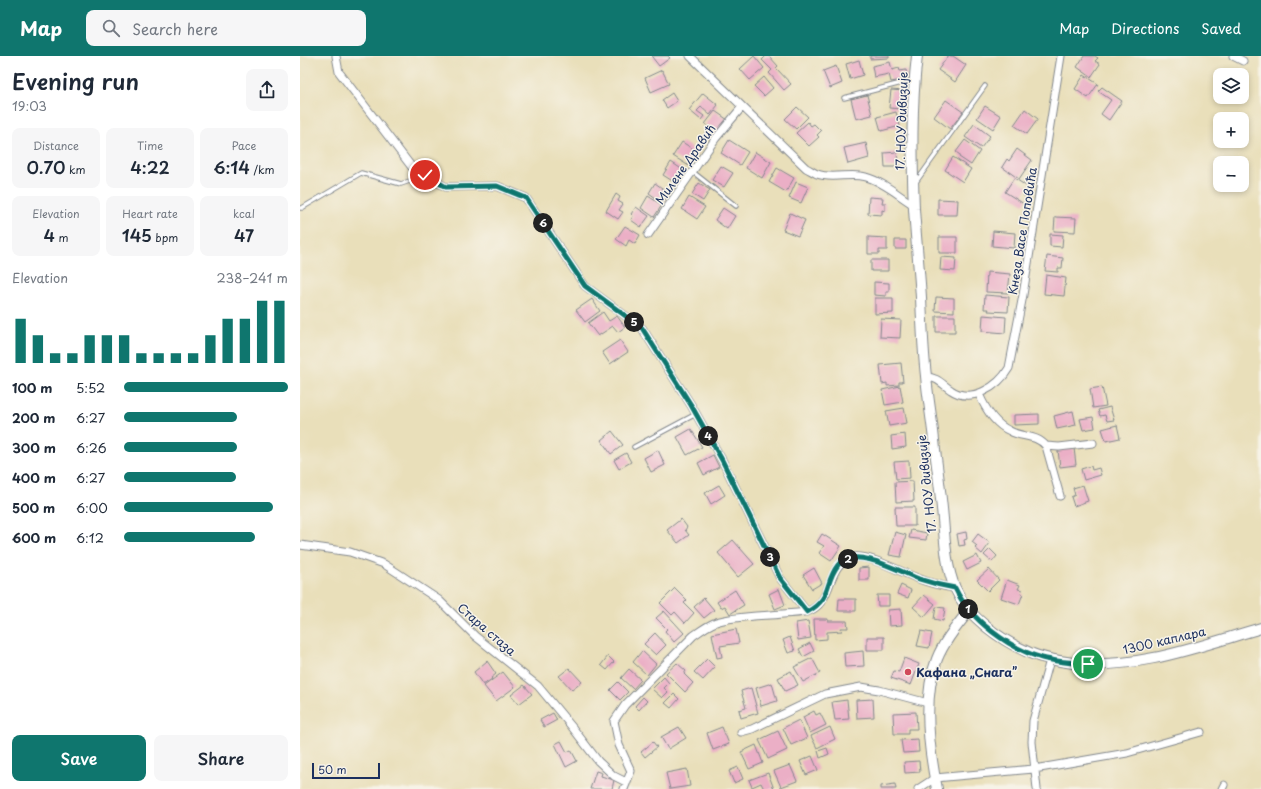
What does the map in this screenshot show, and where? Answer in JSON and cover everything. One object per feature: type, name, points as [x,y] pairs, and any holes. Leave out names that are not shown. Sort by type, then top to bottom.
[{"type":"street","points":[[336,56],[339,72],[414,170],[446,187],[497,186],[526,198],[585,286],[642,328],[696,414],[722,460],[780,578],[807,612]]},
{"type":"street","points":[[690,56],[806,168],[816,174],[830,176],[854,175],[866,177],[880,182],[914,205]]},
{"type":"street","name":"17. НОУ дивизије","points":[[917,56],[912,122],[913,186],[926,377],[932,416],[947,555],[955,588]]},
{"type":"street","name":"Кнеза Васе Поповића","points":[[979,394],[998,382],[1008,372],[1010,366],[1023,295],[1061,56]]},
{"type":"street","points":[[1233,56],[1242,61]]},
{"type":"street","name":"Милене Дравић","points":[[648,235],[716,138],[742,107]]},
{"type":"street","points":[[926,377],[936,379],[951,390],[961,394],[979,394],[990,414],[1010,432],[1041,439],[1046,446],[1060,496]]},
{"type":"street","points":[[1046,446],[1060,447],[1093,443]]},
{"type":"street","name":"Стара стаза","points":[[300,545],[350,552],[384,564],[439,600],[475,636],[538,686],[598,761],[625,786]]},
{"type":"street","points":[[625,786],[631,771],[619,745],[614,721],[625,705],[693,636],[717,622],[730,619],[807,612],[819,605],[839,563],[855,557],[867,559],[929,583],[955,588]]},
{"type":"street","name":"1300 каплара","points":[[955,588],[969,611],[989,628],[1031,654],[1050,660],[1099,665],[1132,662],[1170,654],[1261,628]]},
{"type":"street","points":[[937,789],[934,778],[928,730],[928,703],[934,668],[937,658],[956,627],[969,611]]},
{"type":"street","points":[[1037,789],[1032,742],[1033,721],[1050,660]]},
{"type":"street","points":[[741,732],[752,729],[825,694],[861,687],[879,690],[928,703]]},
{"type":"street","points":[[918,789],[934,778],[1034,769],[1127,753],[1201,732]]},
{"type":"lane","points":[[844,98],[914,80]]},
{"type":"lane","name":"17. НОУ дивизије","points":[[913,186],[985,86]]},
{"type":"lane","points":[[693,172],[736,206]]},
{"type":"lane","points":[[300,208],[322,197],[361,173],[401,184],[425,175]]},
{"type":"lane","points":[[634,447],[696,414]]},
{"type":"building","points":[[668,56],[670,58],[659,66],[652,57]]},
{"type":"building","points":[[754,56],[764,68],[750,80],[740,69]]},
{"type":"building","points":[[766,56],[769,56],[778,66],[776,68],[791,84],[784,90],[769,73],[772,70],[762,60]]},
{"type":"building","points":[[870,56],[889,56],[889,58],[870,59]]},
{"type":"building","points":[[948,56],[953,56],[966,65],[955,82],[938,70]]},
{"type":"building","points":[[1084,56],[1095,56],[1098,58],[1095,61],[1100,64],[1091,77],[1077,67]]},
{"type":"building","points":[[859,60],[863,75],[850,79],[846,64]]},
{"type":"building","points":[[890,62],[892,70],[899,68],[900,71],[906,70],[908,79],[891,82],[889,74],[874,77],[872,66]]},
{"type":"building","points":[[836,66],[842,83],[830,88],[823,71]]},
{"type":"building","points":[[662,70],[669,84],[651,92],[645,78]]},
{"type":"building","points":[[1084,75],[1098,84],[1088,98],[1075,89]]},
{"type":"building","points":[[764,77],[773,88],[764,96],[754,86]]},
{"type":"building","points":[[1102,87],[1122,101],[1109,120],[1101,114],[1111,100],[1098,91]]},
{"type":"building","points":[[891,90],[904,91],[903,109],[889,108]]},
{"type":"building","points":[[672,93],[677,101],[667,108],[662,100]]},
{"type":"building","points":[[703,93],[718,105],[710,115],[701,107],[697,111],[704,116],[701,120],[689,110]]},
{"type":"building","points":[[867,95],[872,115],[856,119],[851,99]]},
{"type":"building","points":[[946,100],[963,112],[950,129],[934,117]]},
{"type":"building","points":[[985,106],[1001,116],[993,129],[977,118]]},
{"type":"building","points":[[797,107],[808,117],[796,129],[785,119]]},
{"type":"building","points":[[1025,109],[1038,119],[1027,134],[1014,125]]},
{"type":"building","points":[[715,111],[728,120],[712,141],[704,135],[710,127],[705,124]]},
{"type":"building","points":[[896,112],[900,126],[881,131],[877,117]]},
{"type":"building","points":[[808,122],[811,126],[814,124],[821,131],[817,135],[819,137],[809,146],[796,133]]},
{"type":"building","points":[[974,124],[990,136],[981,148],[965,137]]},
{"type":"building","points":[[729,140],[748,152],[740,165],[721,153]]},
{"type":"building","points":[[965,140],[980,151],[971,165],[959,157],[960,155],[956,152]]},
{"type":"building","points":[[682,142],[698,152],[689,166],[673,156]]},
{"type":"building","points":[[866,143],[869,158],[848,164],[844,148]]},
{"type":"building","points":[[1017,149],[1032,160],[1019,179],[1002,167],[1007,159],[1009,161]]},
{"type":"building","points":[[755,152],[771,162],[762,178],[746,168]]},
{"type":"building","points":[[897,152],[898,167],[885,167],[884,153]]},
{"type":"building","points":[[953,157],[971,169],[963,182],[945,170]]},
{"type":"building","points":[[671,162],[683,170],[674,182],[663,175]]},
{"type":"building","points":[[721,166],[733,173],[724,187],[712,180]]},
{"type":"building","points":[[777,168],[794,178],[786,192],[769,182]]},
{"type":"building","points":[[1014,178],[1028,187],[1023,195],[1027,199],[1024,204],[1005,192]]},
{"type":"building","points":[[796,182],[808,187],[801,203],[789,198]]},
{"type":"building","points":[[655,183],[669,193],[663,203],[649,193]]},
{"type":"building","points":[[699,183],[710,190],[703,201],[692,194]]},
{"type":"building","points":[[616,194],[620,197],[618,201],[623,204],[619,210],[623,212],[618,219],[606,211]]},
{"type":"building","points":[[648,196],[662,205],[654,217],[641,208]]},
{"type":"building","points":[[689,197],[705,207],[697,219],[682,209]]},
{"type":"building","points":[[869,197],[883,198],[882,203],[885,203],[885,211],[882,210],[882,215],[868,214]]},
{"type":"building","points":[[938,199],[958,200],[957,215],[938,215]]},
{"type":"building","points":[[636,207],[649,216],[641,227],[631,220],[633,216],[631,214]]},
{"type":"building","points":[[723,208],[735,216],[727,229],[715,220]]},
{"type":"building","points":[[790,213],[805,220],[798,236],[783,230]]},
{"type":"building","points":[[1055,217],[1076,218],[1075,232],[1054,231]]},
{"type":"building","points":[[625,226],[640,235],[635,244],[629,240],[626,246],[616,239]]},
{"type":"building","points":[[993,231],[1015,233],[1014,248],[992,246]]},
{"type":"building","points":[[1050,234],[1063,235],[1062,247],[1050,246]]},
{"type":"building","points":[[868,237],[887,238],[887,250],[879,250],[879,254],[868,254]]},
{"type":"building","points":[[939,237],[957,237],[957,253],[939,253]]},
{"type":"building","points":[[895,240],[906,240],[906,249],[895,249]]},
{"type":"building","points":[[1047,256],[1063,258],[1062,268],[1058,268],[1058,272],[1045,271]]},
{"type":"building","points":[[941,257],[956,258],[955,271],[940,270]]},
{"type":"building","points":[[871,260],[888,260],[888,271],[871,271]]},
{"type":"building","points":[[987,272],[1010,274],[1008,293],[986,292]]},
{"type":"building","points":[[1046,275],[1066,278],[1064,296],[1044,294]]},
{"type":"building","points":[[874,282],[889,283],[889,292],[886,292],[886,296],[874,295]]},
{"type":"building","points":[[985,295],[1009,297],[1008,312],[988,311],[989,309],[984,309]]},
{"type":"building","points":[[936,297],[954,298],[954,312],[935,311]]},
{"type":"building","points":[[875,298],[893,298],[893,313],[875,314]]},
{"type":"building","points":[[592,299],[600,311],[585,322],[576,310]]},
{"type":"building","points":[[603,312],[609,321],[617,316],[625,327],[618,332],[613,326],[598,336],[588,323]]},
{"type":"building","points":[[983,315],[1006,317],[1005,333],[982,331]]},
{"type":"building","points":[[936,316],[955,316],[955,332],[936,332]]},
{"type":"building","points":[[881,319],[901,320],[900,338],[880,337]]},
{"type":"building","points":[[620,340],[628,352],[610,364],[602,352]]},
{"type":"building","points":[[901,363],[903,382],[899,382],[899,385],[887,386],[887,383],[882,384],[880,365]]},
{"type":"building","points":[[900,386],[903,402],[885,405],[882,390]]},
{"type":"building","points":[[1102,387],[1106,406],[1093,408],[1090,389]]},
{"type":"building","points":[[1110,407],[1114,420],[1107,421],[1105,415],[1100,416],[1098,410]]},
{"type":"building","points":[[904,408],[907,423],[889,426],[886,411]]},
{"type":"building","points":[[1073,411],[1076,425],[1057,429],[1054,416]]},
{"type":"building","points":[[1039,414],[1039,424],[1014,425],[1014,415]]},
{"type":"building","points":[[1093,417],[1095,428],[1083,430],[1080,419]]},
{"type":"building","points":[[1117,425],[1120,438],[1106,441],[1102,429]]},
{"type":"building","points":[[691,429],[702,447],[687,455],[677,437]]},
{"type":"building","points":[[612,431],[623,445],[611,454],[601,440]]},
{"type":"building","points":[[905,434],[906,447],[892,449],[891,436]]},
{"type":"building","points":[[1074,448],[1076,465],[1060,467],[1058,450]]},
{"type":"building","points":[[658,450],[665,465],[651,472],[644,458]]},
{"type":"building","points":[[626,453],[631,462],[619,469],[614,460]]},
{"type":"building","points":[[713,455],[719,467],[704,475],[698,463]]},
{"type":"building","points":[[909,461],[910,478],[896,479],[894,462]]},
{"type":"building","points":[[1091,466],[1092,470],[1099,468],[1101,475],[1084,480],[1081,469]]},
{"type":"building","points":[[913,481],[914,501],[896,502],[895,482]]},
{"type":"building","points":[[719,485],[725,495],[711,504],[705,493]]},
{"type":"building","points":[[1083,485],[1088,501],[1074,506],[1071,497],[1075,495],[1073,488]]},
{"type":"building","points":[[895,507],[915,507],[915,526],[896,526]]},
{"type":"building","points":[[681,519],[687,527],[685,530],[689,535],[678,543],[667,530]]},
{"type":"building","points":[[911,530],[927,533],[926,540],[909,538]]},
{"type":"building","points":[[895,532],[906,535],[901,557],[889,555]]},
{"type":"building","points":[[966,532],[967,539],[964,540],[965,545],[959,546],[957,534]]},
{"type":"building","points":[[822,534],[841,546],[831,561],[819,553],[824,546],[817,542]]},
{"type":"building","points":[[978,534],[990,543],[982,554],[975,548],[977,546],[972,542]]},
{"type":"building","points":[[733,540],[754,564],[738,577],[718,553]]},
{"type":"building","points":[[990,549],[997,556],[992,562],[984,555]]},
{"type":"building","points":[[977,555],[981,563],[967,570],[963,562]]},
{"type":"building","points":[[869,567],[869,580],[859,580],[859,568]]},
{"type":"building","points":[[814,568],[822,583],[812,589],[803,575]]},
{"type":"building","points":[[989,569],[999,580],[988,591],[977,580]]},
{"type":"building","points":[[1007,580],[1020,585],[1018,589],[1022,590],[1021,593],[1023,594],[1019,604],[1001,598]]},
{"type":"building","points":[[901,585],[911,590],[908,598],[897,594]]},
{"type":"building","points":[[675,588],[687,600],[684,603],[694,613],[685,623],[675,612],[672,615],[660,603]]},
{"type":"building","points":[[779,589],[785,605],[775,609],[769,594]]},
{"type":"building","points":[[735,590],[744,605],[730,614],[725,606],[721,608],[717,602]]},
{"type":"building","points":[[877,595],[889,595],[889,606],[878,606]]},
{"type":"building","points":[[924,595],[935,604],[924,617],[913,607]]},
{"type":"building","points":[[704,598],[714,610],[704,618],[694,607]]},
{"type":"building","points":[[839,599],[856,599],[856,611],[838,611]]},
{"type":"building","points":[[936,607],[945,608],[943,621],[934,619]]},
{"type":"building","points":[[901,609],[902,625],[889,626],[888,610]]},
{"type":"building","points":[[664,611],[684,633],[674,642],[665,631],[667,629],[656,618]]},
{"type":"building","points":[[814,619],[847,621],[848,628],[841,628],[842,631],[827,632],[827,639],[815,640]]},
{"type":"building","points":[[808,621],[811,638],[798,640],[796,623]]},
{"type":"building","points":[[736,629],[739,643],[720,646],[722,657],[717,658],[712,634]]},
{"type":"building","points":[[921,631],[932,633],[929,648],[917,646]]},
{"type":"building","points":[[655,633],[666,645],[656,655],[644,644]]},
{"type":"building","points":[[790,637],[795,651],[788,653],[783,640]]},
{"type":"building","points":[[867,637],[884,637],[884,650],[867,650]]},
{"type":"building","points":[[810,643],[814,651],[803,657],[799,649]]},
{"type":"building","points":[[642,651],[656,664],[647,675],[633,662]]},
{"type":"building","points":[[863,651],[864,666],[845,667],[844,653]]},
{"type":"building","points":[[608,656],[614,662],[607,670],[601,665]]},
{"type":"building","points":[[812,658],[820,673],[803,682],[794,667]]},
{"type":"building","name":"Кафана „Снага”","points":[[904,658],[919,664],[911,685],[891,678],[894,671],[899,672]]},
{"type":"building","points":[[707,659],[715,667],[703,680],[694,672]]},
{"type":"building","points":[[487,661],[496,674],[491,678],[492,679],[483,685],[474,672]]},
{"type":"building","points":[[677,663],[686,671],[684,674],[693,683],[685,692],[666,673]]},
{"type":"building","points":[[569,668],[582,682],[572,690],[559,676]]},
{"type":"building","points":[[629,669],[641,680],[633,689],[621,678]]},
{"type":"building","points":[[791,671],[798,685],[785,691],[778,678]]},
{"type":"building","points":[[503,672],[515,687],[496,701],[484,686]]},
{"type":"building","points":[[664,677],[669,683],[664,688],[668,692],[662,698],[652,689]]},
{"type":"building","points":[[618,682],[628,692],[620,700],[610,690]]},
{"type":"building","points":[[772,683],[777,701],[761,706],[756,688]]},
{"type":"building","points":[[524,685],[532,694],[519,704],[511,695]]},
{"type":"building","points":[[751,688],[758,713],[741,718],[739,710],[746,708],[741,691]]},
{"type":"building","points":[[674,694],[679,699],[671,708],[665,703]]},
{"type":"building","points":[[643,697],[647,701],[639,710],[635,706]]},
{"type":"building","points":[[873,699],[874,717],[857,718],[856,700]]},
{"type":"building","points":[[847,700],[849,719],[835,720],[832,702]]},
{"type":"building","points":[[814,711],[816,715],[820,713],[826,725],[810,733],[803,717]]},
{"type":"building","points":[[916,712],[917,729],[908,729],[908,734],[894,734],[893,713]]},
{"type":"building","points":[[553,713],[557,720],[544,727],[540,720]]},
{"type":"building","points":[[799,720],[807,738],[791,745],[783,728]]},
{"type":"building","points":[[679,727],[686,738],[668,749],[661,737]]},
{"type":"building","points":[[722,727],[729,744],[713,750],[707,733]]},
{"type":"building","points":[[830,727],[835,739],[817,748],[811,736]]},
{"type":"building","points":[[778,731],[787,750],[768,759],[759,740]]},
{"type":"building","points":[[918,739],[919,752],[903,753],[901,740]]},
{"type":"building","points":[[561,741],[567,752],[571,750],[577,761],[566,767],[555,744]]},
{"type":"building","points":[[653,742],[657,747],[645,757],[641,752]]},
{"type":"building","points":[[756,745],[763,763],[749,769],[741,752]]},
{"type":"building","points":[[827,748],[829,754],[820,758],[818,751]]},
{"type":"building","points":[[812,756],[818,770],[806,775],[800,761]]},
{"type":"building","points":[[919,761],[920,772],[905,773],[904,762]]},
{"type":"building","points":[[790,765],[797,781],[781,787],[774,771]]},
{"type":"building","points":[[738,767],[743,779],[734,783],[729,771]]},
{"type":"building","points":[[687,769],[690,786],[670,789],[666,773]]},
{"type":"building","points":[[596,771],[602,773],[601,776],[614,780],[612,789],[590,789]]},
{"type":"building","points":[[768,773],[774,789],[764,789],[761,783],[752,787],[749,780]]},
{"type":"building","points":[[895,784],[896,789],[881,789],[881,786]]},
{"type":"place","name":"Кафана „Снага”","points":[[908,672]]},
{"type":"route","points":[[425,175],[446,187],[497,186],[526,198],[585,286],[642,328],[691,405],[722,460],[780,578],[807,612],[819,605],[825,596],[839,563],[855,557],[867,559],[891,567],[929,583],[955,588],[969,611],[974,616],[997,634],[1031,654],[1061,662],[1088,664]]}]
